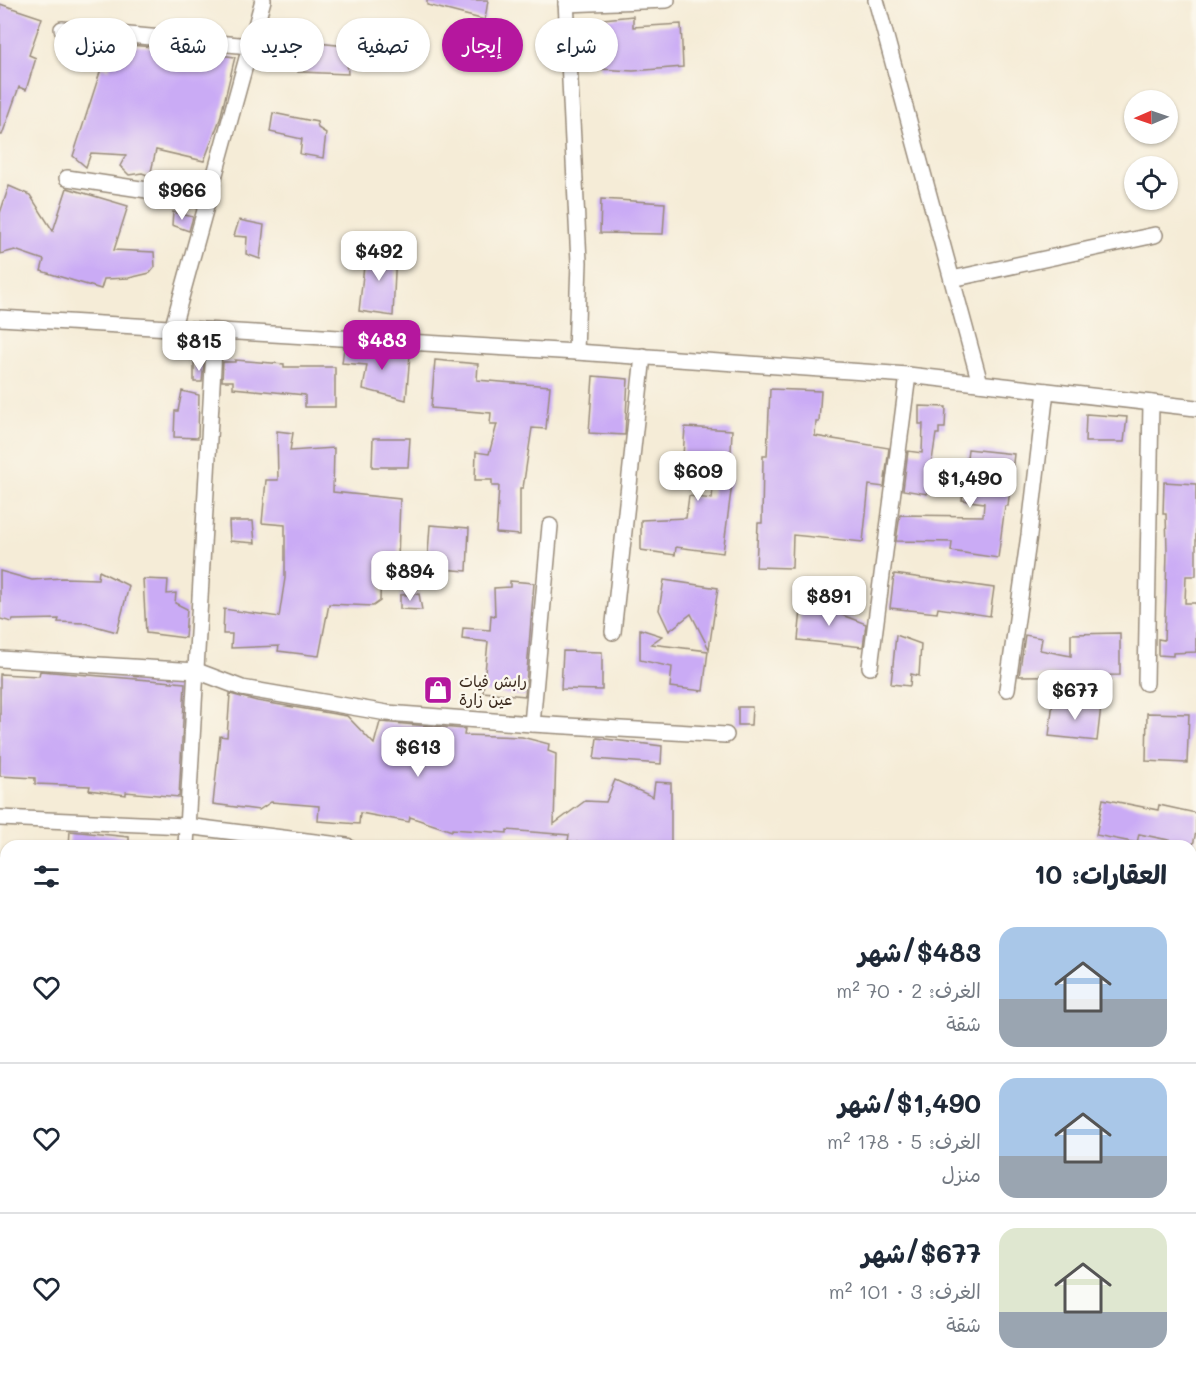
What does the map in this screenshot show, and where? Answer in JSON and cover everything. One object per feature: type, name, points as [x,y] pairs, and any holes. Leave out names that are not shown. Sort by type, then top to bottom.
[{"type":"street","points":[[258,18],[263,0]]},
{"type":"street","points":[[576,352],[579,262],[566,2],[667,0]]},
{"type":"street","points":[[876,0],[980,383]]},
{"type":"street","points":[[137,36],[240,45]]},
{"type":"street","points":[[172,330],[243,72]]},
{"type":"street","points":[[67,178],[207,200]]},
{"type":"street","points":[[951,279],[1155,235]]},
{"type":"street","points":[[0,318],[172,330],[643,356],[908,375],[1196,408]]},
{"type":"street","points":[[186,840],[215,332]]},
{"type":"street","points":[[613,632],[643,356]]},
{"type":"street","points":[[870,667],[908,375]]},
{"type":"street","points":[[1007,689],[1029,535],[1046,391]]},
{"type":"street","points":[[1146,683],[1151,403]]},
{"type":"street","points":[[532,724],[550,526]]},
{"type":"street","points":[[0,659],[197,670],[242,688],[387,712],[532,724],[726,735]]},
{"type":"street","points":[[0,818],[186,826],[299,840]]},
{"type":"building","points":[[427,0],[488,0],[485,18],[427,5]]},
{"type":"building","points":[[0,4],[42,18],[29,55],[36,58],[26,90],[19,87],[2,135],[0,135]]},
{"type":"building","points":[[633,16],[633,27],[681,24],[683,67],[618,70],[618,18],[613,18]]},
{"type":"building","points":[[324,44],[336,45],[336,72],[348,72],[348,74],[298,72],[324,72]]},
{"type":"building","points":[[137,46],[149,47],[149,72],[228,72],[228,56],[235,57],[220,119],[204,161],[156,150],[150,176],[142,173],[129,175],[120,166],[126,155],[91,153],[86,167],[73,156],[100,72],[137,72]]},
{"type":"building","points":[[273,113],[317,122],[318,128],[326,133],[323,158],[300,154],[302,139],[270,132]]},
{"type":"building","points":[[9,186],[30,195],[53,231],[67,188],[128,206],[114,250],[154,252],[155,267],[150,273],[129,278],[104,279],[101,289],[41,271],[44,260],[15,250],[0,254],[0,213]]},
{"type":"building","points":[[601,199],[665,203],[663,234],[600,233]]},
{"type":"building","points":[[173,212],[193,217],[189,231],[172,225]]},
{"type":"building","points":[[239,220],[264,225],[260,259],[246,254],[247,237],[234,236]]},
{"type":"building","points":[[366,248],[396,250],[393,316],[359,311]]},
{"type":"building","points":[[344,348],[410,355],[406,400],[363,389],[367,365],[342,363]]},
{"type":"building","points":[[235,360],[284,364],[284,367],[335,367],[335,407],[305,407],[305,395],[233,388],[233,381],[222,381],[223,362],[235,362]]},
{"type":"building","points":[[435,360],[478,364],[477,380],[550,386],[546,429],[532,428],[523,488],[520,488],[520,535],[496,533],[499,486],[492,486],[492,480],[475,480],[476,452],[489,454],[497,424],[490,424],[491,413],[431,408]]},
{"type":"building","points":[[194,363],[204,363],[202,382],[194,382]]},
{"type":"building","points":[[593,376],[628,379],[625,435],[589,433]]},
{"type":"building","points":[[770,389],[821,391],[819,422],[816,422],[815,436],[889,448],[884,487],[869,485],[863,542],[793,535],[792,568],[756,567],[758,523],[762,523],[763,456],[767,456]]},
{"type":"building","points":[[182,391],[199,395],[198,438],[174,437],[175,411],[178,411]]},
{"type":"building","points":[[919,406],[946,407],[945,428],[939,428],[939,434],[936,434],[927,494],[903,490],[908,451],[922,453],[923,424],[919,424]]},
{"type":"building","points":[[1086,414],[1127,417],[1124,442],[1085,442]]},
{"type":"building","points":[[685,427],[732,430],[730,475],[733,476],[723,553],[676,547],[675,555],[641,550],[641,520],[686,518],[689,496],[712,499],[715,458],[683,456]]},
{"type":"building","points":[[277,431],[293,433],[290,451],[334,448],[333,492],[400,499],[398,560],[381,559],[380,601],[373,606],[329,604],[319,656],[278,651],[279,646],[231,648],[232,634],[223,634],[224,609],[279,617],[285,578],[285,525],[262,523],[266,480],[278,480]]},
{"type":"building","points":[[373,438],[410,438],[408,467],[372,467]]},
{"type":"building","points":[[968,449],[1014,454],[1008,506],[1005,506],[998,558],[951,551],[952,542],[896,541],[900,515],[983,516],[984,503],[962,500]]},
{"type":"building","points":[[1164,482],[1196,484],[1196,576],[1186,576],[1185,603],[1196,603],[1196,652],[1173,653],[1173,656],[1158,655],[1158,639],[1164,640],[1166,591]]},
{"type":"building","points":[[229,521],[253,521],[255,543],[230,541]]},
{"type":"building","points":[[430,525],[469,528],[467,571],[427,568]]},
{"type":"building","points":[[0,571],[32,580],[98,579],[99,571],[129,586],[117,632],[84,623],[58,622],[59,619],[13,620],[12,622],[0,619]]},
{"type":"building","points":[[894,574],[994,588],[990,616],[938,608],[937,613],[890,608]]},
{"type":"building","points":[[143,579],[168,580],[167,594],[176,593],[175,603],[187,609],[185,638],[146,633]]},
{"type":"building","points":[[664,580],[718,588],[709,649],[691,614],[669,631],[659,610]]},
{"type":"building","points":[[510,581],[534,583],[525,696],[483,692],[488,642],[462,639],[463,628],[490,630],[491,615],[495,616],[494,588],[510,587]]},
{"type":"building","points":[[419,594],[422,610],[400,609],[400,595]]},
{"type":"building","points":[[802,600],[866,624],[863,647],[798,640]]},
{"type":"building","points":[[640,629],[662,636],[651,644],[708,651],[703,691],[670,687],[672,667],[640,660]]},
{"type":"building","points":[[1120,633],[1120,675],[1019,676],[1025,635],[1042,638],[1040,650],[1071,656],[1071,634]]},
{"type":"building","points":[[896,635],[921,644],[919,676],[911,674],[910,686],[891,684]]},
{"type":"building","points":[[563,651],[602,652],[602,690],[561,689]]},
{"type":"building","points":[[40,671],[185,683],[179,797],[126,792],[126,795],[89,790],[90,786],[35,784],[35,778],[0,776],[0,674],[39,676]]},
{"type":"building","points":[[230,694],[257,701],[347,716],[374,744],[380,722],[465,729],[464,735],[522,737],[549,744],[548,751],[556,754],[554,824],[585,801],[606,802],[615,780],[653,797],[655,782],[671,783],[671,840],[568,840],[569,835],[507,830],[507,833],[452,829],[452,831],[410,817],[409,822],[360,813],[359,824],[318,821],[319,806],[271,802],[259,810],[213,804],[220,736],[227,737]]},
{"type":"building","points":[[1053,701],[1101,706],[1097,741],[1049,736]]},
{"type":"building","points":[[738,707],[752,707],[751,725],[738,725]]},
{"type":"building","points":[[1147,713],[1189,714],[1187,763],[1146,761]]},
{"type":"building","points":[[597,738],[662,746],[661,764],[594,759]]},
{"type":"building","points":[[1103,799],[1158,810],[1159,805],[1196,813],[1194,840],[1168,840],[1139,834],[1138,840],[1122,840],[1096,835]]},
{"type":"building","points":[[70,831],[129,837],[129,840],[69,840]]},
{"type":"place","name":"رابش فيات عين زارة","points":[[438,690]]}]
